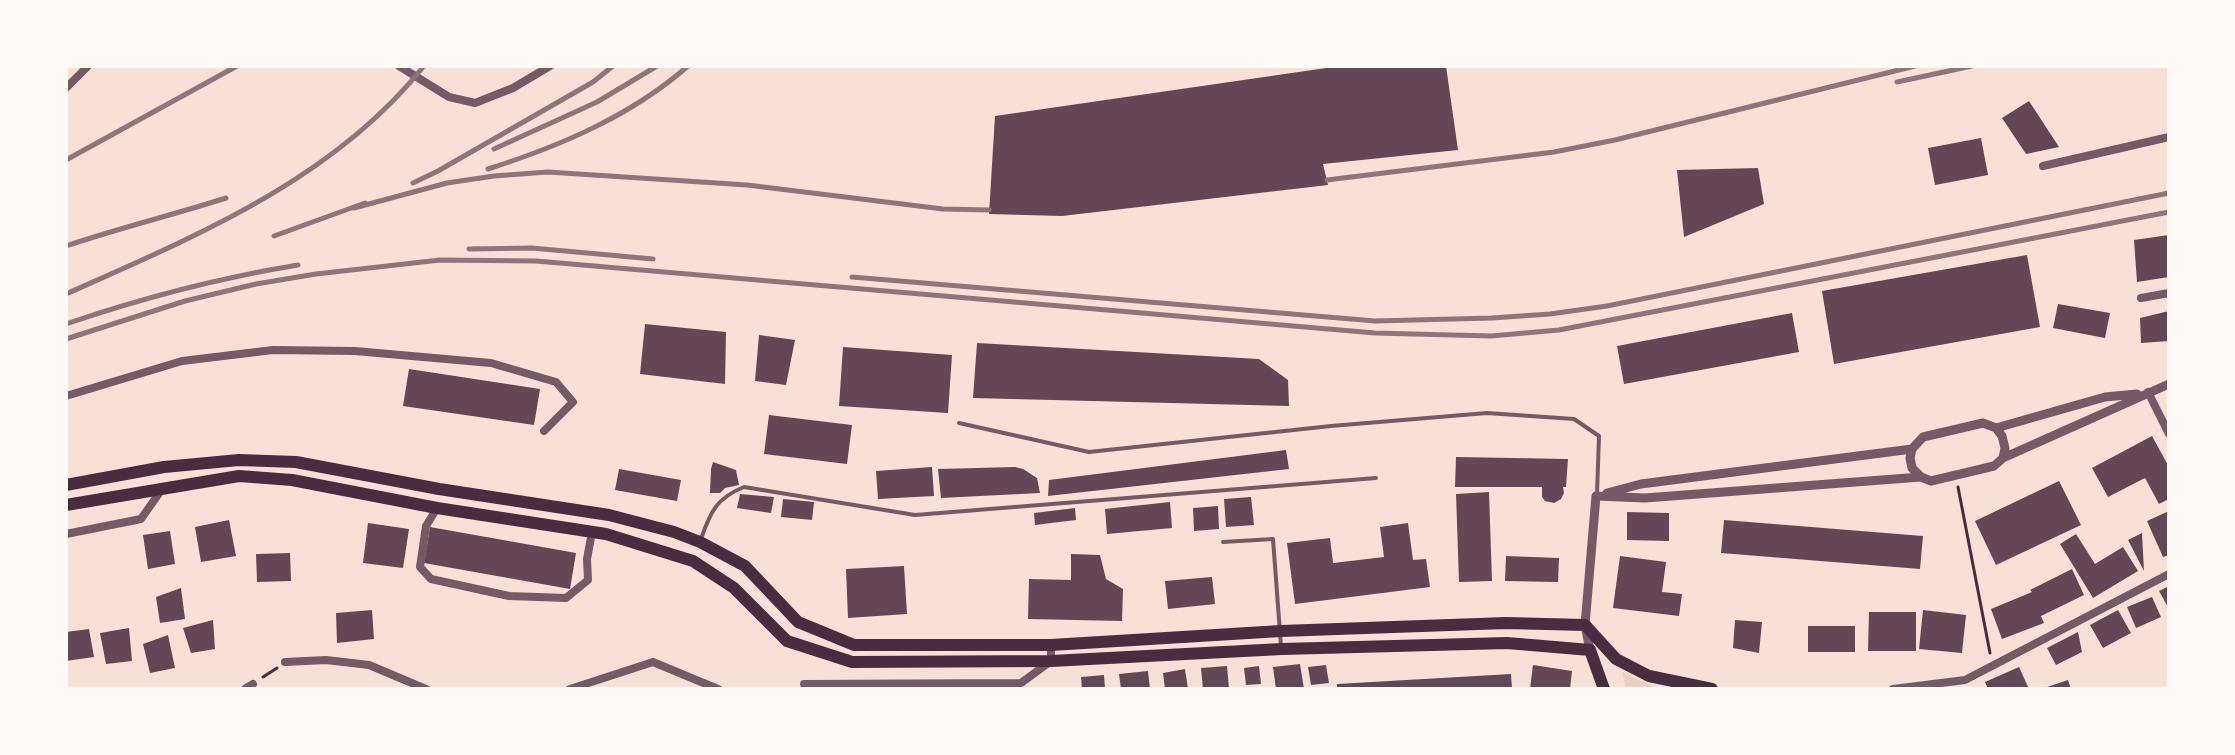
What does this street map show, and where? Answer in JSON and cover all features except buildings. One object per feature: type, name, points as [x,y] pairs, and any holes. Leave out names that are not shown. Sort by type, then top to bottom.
[{"type":"main road","points":[[66,485],[164,467],[239,460],[296,462],[439,489],[609,515],[700,542],[745,566],[798,622],[854,645],[1051,645],[1281,631],[1506,623],[1585,625],[1616,659],[1649,676],[1676,686],[1712,689]]},
{"type":"main road","points":[[66,505],[239,476],[292,480],[437,508],[606,534],[693,561],[734,588],[787,641],[852,662],[1051,661],[1282,649],[1507,643],[1590,650],[1604,689]]},
{"type":"street","points":[[66,88],[88,66]]},
{"type":"street","points":[[399,66],[449,97],[475,103],[513,88],[550,66]]},
{"type":"street","points":[[2043,166],[2169,137]]},
{"type":"street","points":[[2141,298],[2169,293]]},
{"type":"street","points":[[66,396],[182,361],[273,350],[355,351],[491,363],[556,382],[573,402],[544,431]]},
{"type":"street","points":[[2003,458],[2005,448],[2002,436],[1996,428],[1983,423],[1923,437],[1912,449],[1910,458],[1912,468],[1931,481],[1994,466],[2003,458],[2169,384]]},
{"type":"street","points":[[1996,428],[2105,397],[2148,392]]},
{"type":"street","points":[[2148,392],[2169,434]]},
{"type":"street","points":[[1596,496],[1641,484],[1912,449]]},
{"type":"street","points":[[1596,496],[1645,498],[1921,477]]},
{"type":"street","points":[[66,534],[141,519],[162,488]]},
{"type":"street","points":[[1590,650],[1585,625],[1596,496]]},
{"type":"street","points":[[437,508],[426,526],[420,567],[431,579],[509,596],[566,598],[588,580],[587,559],[592,532]]},
{"type":"street","points":[[1893,689],[1965,680],[2169,574]]},
{"type":"street","points":[[804,684],[1021,683],[1051,661],[1051,645]]},
{"type":"street","points":[[285,662],[326,660],[369,665],[426,689]]},
{"type":"street","points":[[570,689],[653,662],[718,689]]},
{"type":"lane","points":[[959,423],[1089,452],[1487,413],[1574,419],[1599,436],[1596,496]]},
{"type":"lane","points":[[700,542],[711,511],[730,492],[744,487],[915,515],[1376,478]]},
{"type":"lane","points":[[1223,542],[1273,539],[1282,649]]},
{"type":"path","points":[[1956,475],[1992,664]]},
{"type":"path","points":[[249,686],[285,662]]},
{"type":"shaded area","points":[[1622,672],[1656,688],[1626,689]]},
{"type":"railway","points":[[66,160],[237,66]]},
{"type":"railway","points":[[66,294],[212,226],[305,173],[348,142],[388,106],[424,66]]},
{"type":"railway","points":[[413,183],[593,82],[613,66]]},
{"type":"railway","points":[[494,149],[597,102],[657,66]]},
{"type":"railway","points":[[488,169],[594,128],[643,100],[688,66]]},
{"type":"railway","points":[[1327,180],[1554,152],[1615,140],[1915,66]]},
{"type":"railway","points":[[1897,82],[1972,66]]},
{"type":"railway","points":[[354,208],[447,183],[548,172],[747,185],[943,209],[989,210]]},
{"type":"railway","points":[[852,277],[1375,321],[1492,318],[1607,306],[2169,193]]},
{"type":"railway","points":[[66,246],[226,198]]},
{"type":"railway","points":[[274,236],[365,203]]},
{"type":"railway","points":[[66,339],[185,301],[256,284],[440,260],[536,261],[1375,333],[1491,336],[1559,330],[2169,212]]},
{"type":"railway","points":[[469,249],[532,248],[653,259]]},
{"type":"railway","points":[[66,324],[181,290],[298,265]]}]
